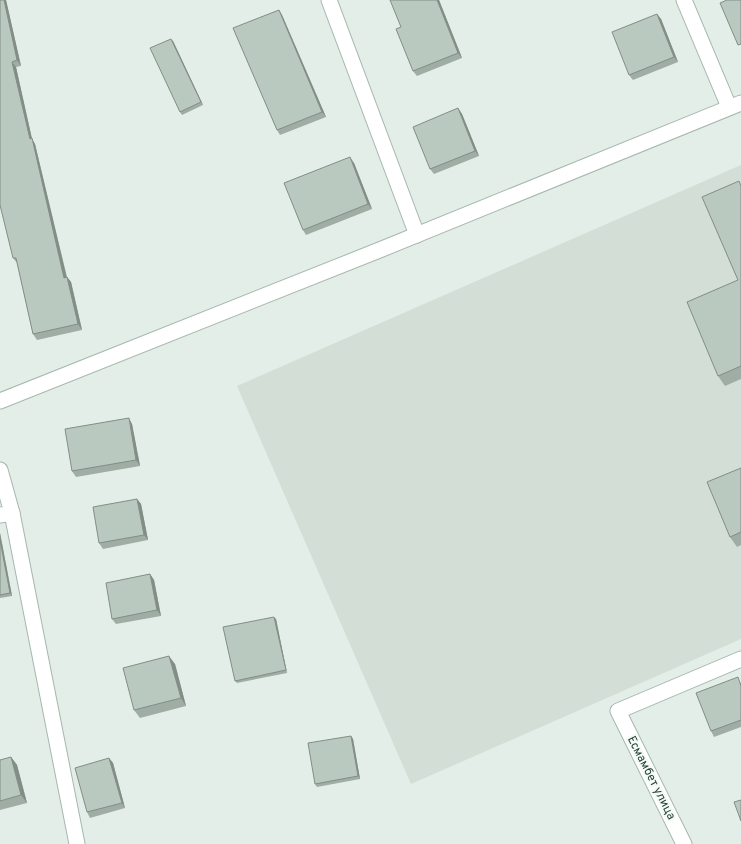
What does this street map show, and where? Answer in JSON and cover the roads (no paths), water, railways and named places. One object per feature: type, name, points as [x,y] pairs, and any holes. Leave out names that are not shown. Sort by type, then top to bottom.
[{"type":"street","points":[[329,0],[417,235]]},
{"type":"street","points":[[0,400],[417,235],[735,105],[684,0]]},
{"type":"street","points":[[0,470],[6,514],[77,844]]},
{"type":"street","name":"Есмамбет улица","points":[[684,844],[618,712],[741,659]]}]
